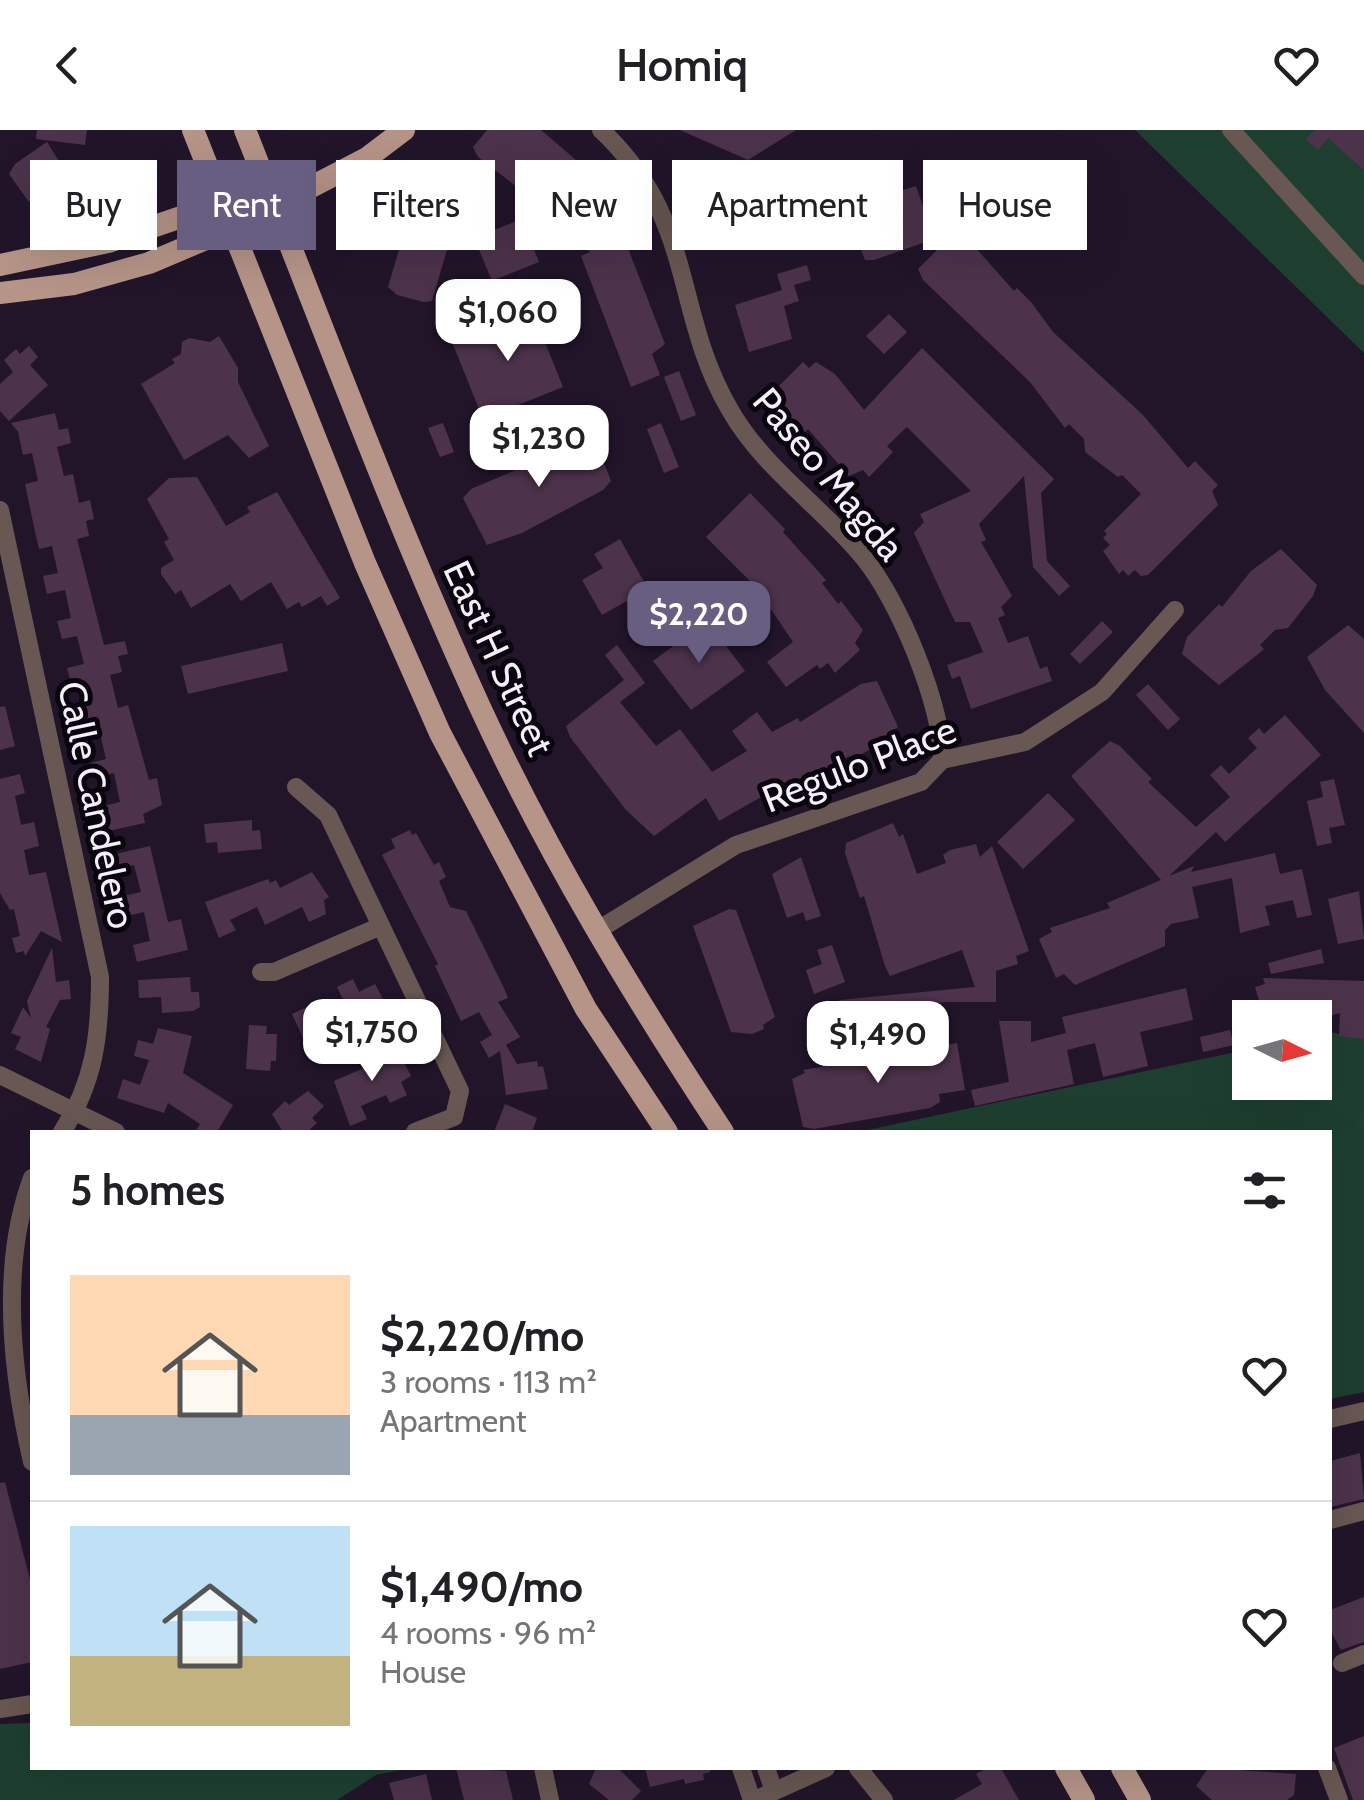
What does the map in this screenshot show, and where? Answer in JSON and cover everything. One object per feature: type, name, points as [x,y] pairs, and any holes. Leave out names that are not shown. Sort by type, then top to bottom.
[{"type":"main road","points":[[193,130],[205,160]]},
{"type":"main road","name":"East H Street","points":[[245,130],[257,160]]},
{"type":"main road","points":[[316,183],[368,158],[404,130]]},
{"type":"main road","points":[[0,264],[177,228]]},
{"type":"main road","points":[[0,293],[74,284],[149,263],[177,247]]},
{"type":"main road","points":[[243,250],[365,562],[440,733],[586,1008],[666,1130]]},
{"type":"main road","name":"East H Street","points":[[293,250],[405,538],[480,708],[558,862],[626,984],[723,1130]]},
{"type":"main road","points":[[1067,1770],[1084,1800]]},
{"type":"main road","points":[[1123,1770],[1140,1800]]},
{"type":"street","name":"Paseo Magda","points":[[601,130],[648,183],[666,218],[713,374],[729,409],[754,445],[864,557],[882,586],[942,732],[942,760]]},
{"type":"street","points":[[1230,130],[1364,276]]},
{"type":"street","name":"Calle Candelero","points":[[0,510],[100,978],[99,1044],[74,1113],[63,1130]]},
{"type":"street","name":"Regulo Place","points":[[598,930],[736,845],[922,782],[942,760],[1025,742],[1102,692],[1174,610]]},
{"type":"street","points":[[296,787],[328,815],[460,1091],[454,1116],[420,1130]]},
{"type":"street","points":[[261,972],[274,972],[381,926]]},
{"type":"street","points":[[0,1075],[112,1130]]},
{"type":"street","points":[[30,1183],[12,1224],[3,1294],[10,1360],[30,1445]]},
{"type":"street","points":[[1332,1419],[1364,1412]]},
{"type":"street","points":[[1332,1519],[1364,1511]]},
{"type":"street","points":[[1342,1663],[1364,1654]]},
{"type":"street","points":[[0,1710],[30,1704]]},
{"type":"street","points":[[543,1770],[550,1800]]},
{"type":"street","points":[[741,1770],[753,1800],[822,1770]]},
{"type":"street","points":[[767,1770],[774,1792]]},
{"type":"street","points":[[860,1770],[884,1800]]},
{"type":"street","points":[[1328,1770],[1339,1800]]},
{"type":"green space","points":[[1135,130],[1334,130],[1364,159],[1364,353]]},
{"type":"green space","points":[[1332,1032],[1364,1039],[1364,1392],[1332,1399],[1332,1130],[867,1130],[1232,1053],[1232,1100],[1332,1100]]},
{"type":"green space","points":[[30,1723],[30,1770],[400,1770],[376,1775],[337,1800],[0,1800],[0,1724]]},
{"type":"building","points":[[37,130],[87,130],[85,145],[36,139]]},
{"type":"building","points":[[487,130],[541,130],[576,160],[515,160],[515,185],[495,170],[495,160],[482,160],[473,147]]},
{"type":"building","points":[[680,130],[796,130],[748,160]]},
{"type":"building","points":[[1315,130],[1364,130],[1364,170],[1328,138],[1318,150],[1306,139]]},
{"type":"building","points":[[47,142],[58,160],[30,160],[29,202],[9,174],[15,164]]},
{"type":"building","points":[[916,186],[923,207],[923,243],[903,250],[903,190]]},
{"type":"building","points":[[515,222],[515,250],[534,250],[539,262],[492,281],[479,250],[495,250],[495,230]]},
{"type":"building","points":[[399,250],[447,250],[432,301],[397,295],[388,287]]},
{"type":"building","points":[[588,250],[629,250],[665,344],[652,354],[660,375],[631,387],[581,256],[590,252]]},
{"type":"building","points":[[861,250],[903,250],[874,260],[865,260]]},
{"type":"building","points":[[937,250],[978,250],[1014,291],[1017,288],[1031,302],[1053,332],[1143,415],[1188,468],[1195,461],[1218,485],[1212,491],[1218,505],[1148,575],[1141,576],[1135,570],[1128,576],[1123,570],[1119,574],[1103,551],[1110,545],[1103,538],[1107,534],[1104,531],[1141,494],[1122,475],[1118,477],[1085,452],[1084,439],[1069,424],[1065,428],[1030,382],[923,280],[918,269]]},
{"type":"building","points":[[807,265],[811,280],[794,285],[799,301],[784,306],[792,339],[749,352],[735,305],[782,290],[777,274]]},
{"type":"building","points":[[532,310],[563,387],[483,419],[452,342]]},
{"type":"building","points":[[889,314],[907,332],[884,354],[866,336]]},
{"type":"building","points":[[219,336],[238,368],[238,382],[269,446],[249,458],[228,435],[184,460],[141,384],[175,363],[172,359],[181,354],[182,342],[189,338],[210,342]]},
{"type":"building","points":[[29,346],[38,357],[30,365],[48,385],[9,421],[0,411],[0,384],[13,372],[4,360],[16,349],[20,354]]},
{"type":"building","points":[[922,348],[1054,479],[1041,493],[1047,561],[1070,586],[1059,596],[1033,567],[1024,476],[979,524],[986,540],[981,542],[1012,596],[1001,607],[1005,615],[998,618],[1008,643],[1028,636],[1040,669],[1047,666],[1052,681],[971,709],[960,676],[952,679],[947,665],[983,652],[970,622],[955,622],[914,533],[924,522],[920,514],[971,491],[907,427],[887,446],[893,452],[869,477],[863,470],[849,476],[808,429],[805,432],[779,406],[785,392],[779,386],[803,362],[809,368],[816,362],[835,374],[864,410]]},
{"type":"building","points":[[679,371],[696,415],[681,421],[664,377]]},
{"type":"building","points":[[55,413],[59,430],[68,428],[71,443],[57,447],[64,476],[73,474],[79,503],[90,500],[94,519],[86,521],[89,536],[77,539],[104,645],[125,641],[128,654],[118,656],[122,672],[110,675],[118,708],[128,705],[149,780],[157,778],[162,805],[143,814],[145,823],[108,831],[103,806],[120,802],[114,773],[94,778],[90,763],[106,759],[99,729],[82,733],[78,715],[86,713],[80,684],[72,686],[67,668],[84,664],[77,636],[62,639],[57,621],[71,618],[65,590],[47,594],[43,576],[58,573],[52,546],[39,549],[34,527],[25,484],[38,481],[32,453],[23,455],[18,432],[11,423]]},
{"type":"building","points":[[443,423],[454,452],[440,457],[428,428]]},
{"type":"building","points":[[661,423],[679,467],[664,473],[647,429]]},
{"type":"building","points":[[593,435],[611,481],[603,490],[522,533],[487,545],[463,498],[471,489],[537,461],[535,456],[576,436]]},
{"type":"building","points":[[197,477],[226,526],[250,512],[247,507],[277,492],[340,598],[327,606],[321,596],[302,607],[299,602],[287,609],[271,582],[241,601],[230,584],[191,608],[181,590],[175,594],[161,574],[161,568],[174,560],[164,542],[169,539],[147,499],[169,478]]},
{"type":"building","points":[[750,493],[785,529],[783,532],[826,580],[822,583],[838,604],[841,601],[863,630],[855,643],[860,650],[835,673],[828,663],[820,669],[817,665],[786,687],[767,662],[793,642],[756,587],[706,537]]},
{"type":"building","points":[[620,539],[648,589],[602,615],[582,580],[603,568],[594,554]]},
{"type":"building","points":[[1281,549],[1317,585],[1313,596],[1288,628],[1275,630],[1260,645],[1264,649],[1219,685],[1182,654],[1187,637],[1219,604],[1222,607],[1251,571]]},
{"type":"building","points":[[707,621],[745,671],[691,710],[653,661]]},
{"type":"building","points":[[1102,621],[1113,632],[1080,664],[1070,654]]},
{"type":"building","points":[[1348,625],[1364,639],[1364,733],[1325,690],[1307,657]]},
{"type":"building","points":[[282,643],[288,671],[188,694],[181,666]]},
{"type":"building","points":[[617,645],[645,683],[620,702],[656,746],[680,729],[712,772],[747,751],[732,731],[757,712],[772,732],[798,718],[800,722],[861,684],[877,681],[898,727],[869,750],[851,760],[849,756],[788,794],[776,796],[773,790],[719,821],[706,798],[654,836],[626,810],[570,737],[566,726],[624,680],[605,655]]},
{"type":"building","points":[[1148,684],[1180,719],[1168,730],[1136,695]]},
{"type":"building","points":[[5,706],[15,746],[0,750],[0,707]]},
{"type":"building","points":[[1285,715],[1321,755],[1225,842],[1216,832],[1169,876],[1194,866],[1191,872],[1275,853],[1280,874],[1302,869],[1312,915],[1297,918],[1293,900],[1265,906],[1270,925],[1240,933],[1232,878],[1192,887],[1199,918],[1171,924],[1165,930],[1165,946],[1075,985],[1064,974],[1056,978],[1039,939],[1052,932],[1050,928],[1110,908],[1107,903],[1161,880],[1071,776],[1110,741],[1120,746],[1152,779],[1148,782],[1196,827],[1230,797],[1210,775],[1221,765],[1229,774],[1257,748],[1248,738],[1259,728],[1264,734]]},
{"type":"building","points":[[20,774],[25,793],[15,796],[21,825],[34,822],[39,846],[24,850],[29,875],[46,872],[62,942],[41,931],[25,956],[24,951],[16,953],[12,938],[20,936],[14,909],[10,910],[0,893],[0,779]]},
{"type":"building","points":[[1334,779],[1345,825],[1329,828],[1332,843],[1317,846],[1307,801],[1323,797],[1320,782]]},
{"type":"building","points":[[1048,793],[1075,820],[1023,869],[997,842]]},
{"type":"building","points":[[252,820],[252,831],[260,830],[262,849],[218,853],[217,842],[206,843],[204,824]]},
{"type":"building","points":[[893,823],[899,837],[903,834],[917,874],[946,863],[943,855],[950,850],[976,844],[980,857],[992,846],[1029,951],[1016,956],[1018,964],[996,971],[996,1002],[946,1002],[841,1015],[839,1000],[975,987],[962,950],[890,976],[885,966],[864,896],[860,898],[845,853],[846,843]]},
{"type":"building","points":[[410,830],[412,835],[416,833],[434,865],[439,862],[446,877],[439,881],[450,907],[466,911],[503,986],[508,998],[498,1002],[520,1037],[506,1045],[517,1064],[537,1061],[538,1067],[543,1066],[548,1089],[506,1095],[500,1051],[489,1058],[480,1042],[492,1035],[479,1012],[461,1021],[435,966],[438,964],[382,855],[395,848],[391,839]]},
{"type":"building","points":[[150,846],[168,922],[181,919],[188,950],[137,962],[133,945],[150,941],[144,912],[127,916],[123,896],[141,892],[134,865],[114,870],[111,855]]},
{"type":"building","points":[[801,857],[821,916],[806,921],[803,912],[787,918],[772,874]]},
{"type":"building","points":[[312,872],[329,897],[324,900],[326,914],[309,922],[302,907],[265,925],[257,907],[230,920],[236,930],[219,938],[205,902],[268,879],[270,883],[276,880],[280,888]]},
{"type":"building","points":[[1359,891],[1364,939],[1338,944],[1328,899]]},
{"type":"building","points":[[729,909],[736,910],[775,1017],[763,1025],[764,1029],[752,1034],[731,1032],[693,926]]},
{"type":"building","points":[[832,945],[845,982],[814,994],[806,970],[822,964],[817,950]]},
{"type":"building","points":[[52,948],[56,982],[69,980],[71,999],[60,1000],[46,1027],[50,1029],[41,1062],[15,1049],[21,1037],[11,1033],[23,1007],[31,1018],[27,1001]]},
{"type":"building","points":[[1321,949],[1324,963],[1271,974],[1268,963]]},
{"type":"building","points":[[190,977],[191,992],[199,992],[200,1007],[193,1011],[162,1013],[161,997],[139,998],[138,980]]},
{"type":"building","points":[[1263,978],[1364,981],[1364,1039],[1339,1036],[1340,1013],[1332,1015],[1332,1000],[1259,1000],[1255,987],[1265,984]]},
{"type":"building","points":[[353,979],[359,992],[375,984],[386,1005],[329,1037],[332,1044],[310,1053],[292,1014],[309,1006],[315,1020],[346,1006],[337,987]]},
{"type":"building","points":[[1186,988],[1193,1020],[1140,1032],[1148,1066],[1103,1077],[1095,1043],[1067,1050],[1074,1084],[975,1106],[971,1090],[1009,1082],[999,1021],[1031,1021],[1031,1042],[1066,1033],[1062,1017]]},
{"type":"building","points":[[249,1025],[267,1026],[266,1034],[277,1034],[276,1061],[271,1061],[270,1071],[246,1069]]},
{"type":"building","points":[[158,1028],[192,1036],[183,1073],[233,1105],[218,1130],[196,1130],[200,1124],[168,1103],[164,1113],[117,1098],[123,1079],[140,1085],[149,1060],[134,1056],[138,1040],[153,1044]]},
{"type":"building","points":[[1230,1030],[1232,1045],[1203,1052],[1200,1037]]},
{"type":"building","points":[[957,1043],[965,1090],[939,1094],[940,1102],[930,1108],[814,1129],[803,1127],[792,1079],[805,1073],[803,1070]]},
{"type":"building","points":[[387,1045],[396,1060],[402,1058],[411,1076],[401,1082],[407,1095],[390,1103],[386,1095],[361,1106],[367,1119],[350,1126],[334,1081],[373,1064],[370,1053]]},
{"type":"building","points":[[308,1091],[324,1106],[312,1118],[317,1123],[309,1130],[282,1130],[272,1114],[285,1101],[289,1105]]},
{"type":"building","points":[[505,1104],[537,1118],[533,1130],[495,1130]]},
{"type":"building","points":[[1360,1453],[1364,1499],[1332,1507],[1332,1460]]},
{"type":"building","points":[[5,1482],[30,1579],[30,1662],[0,1669],[0,1483]]},
{"type":"building","points":[[1364,1597],[1364,1642],[1341,1650],[1332,1634],[1332,1609]]},
{"type":"building","points":[[1364,1736],[1364,1800],[1353,1800],[1334,1748]]},
{"type":"building","points":[[456,1770],[506,1771],[513,1800],[464,1800]]},
{"type":"building","points":[[595,1770],[620,1770],[641,1791],[632,1800],[609,1800],[589,1784]]},
{"type":"building","points":[[646,1770],[710,1770],[703,1774],[704,1780],[685,1784],[684,1779],[650,1787]]},
{"type":"building","points":[[1002,1770],[1019,1800],[954,1800],[982,1784],[976,1774]]},
{"type":"building","points":[[1207,1770],[1296,1774],[1294,1795],[1287,1800],[1212,1800],[1196,1786]]},
{"type":"building","points":[[426,1774],[432,1800],[394,1800],[389,1783]]}]
